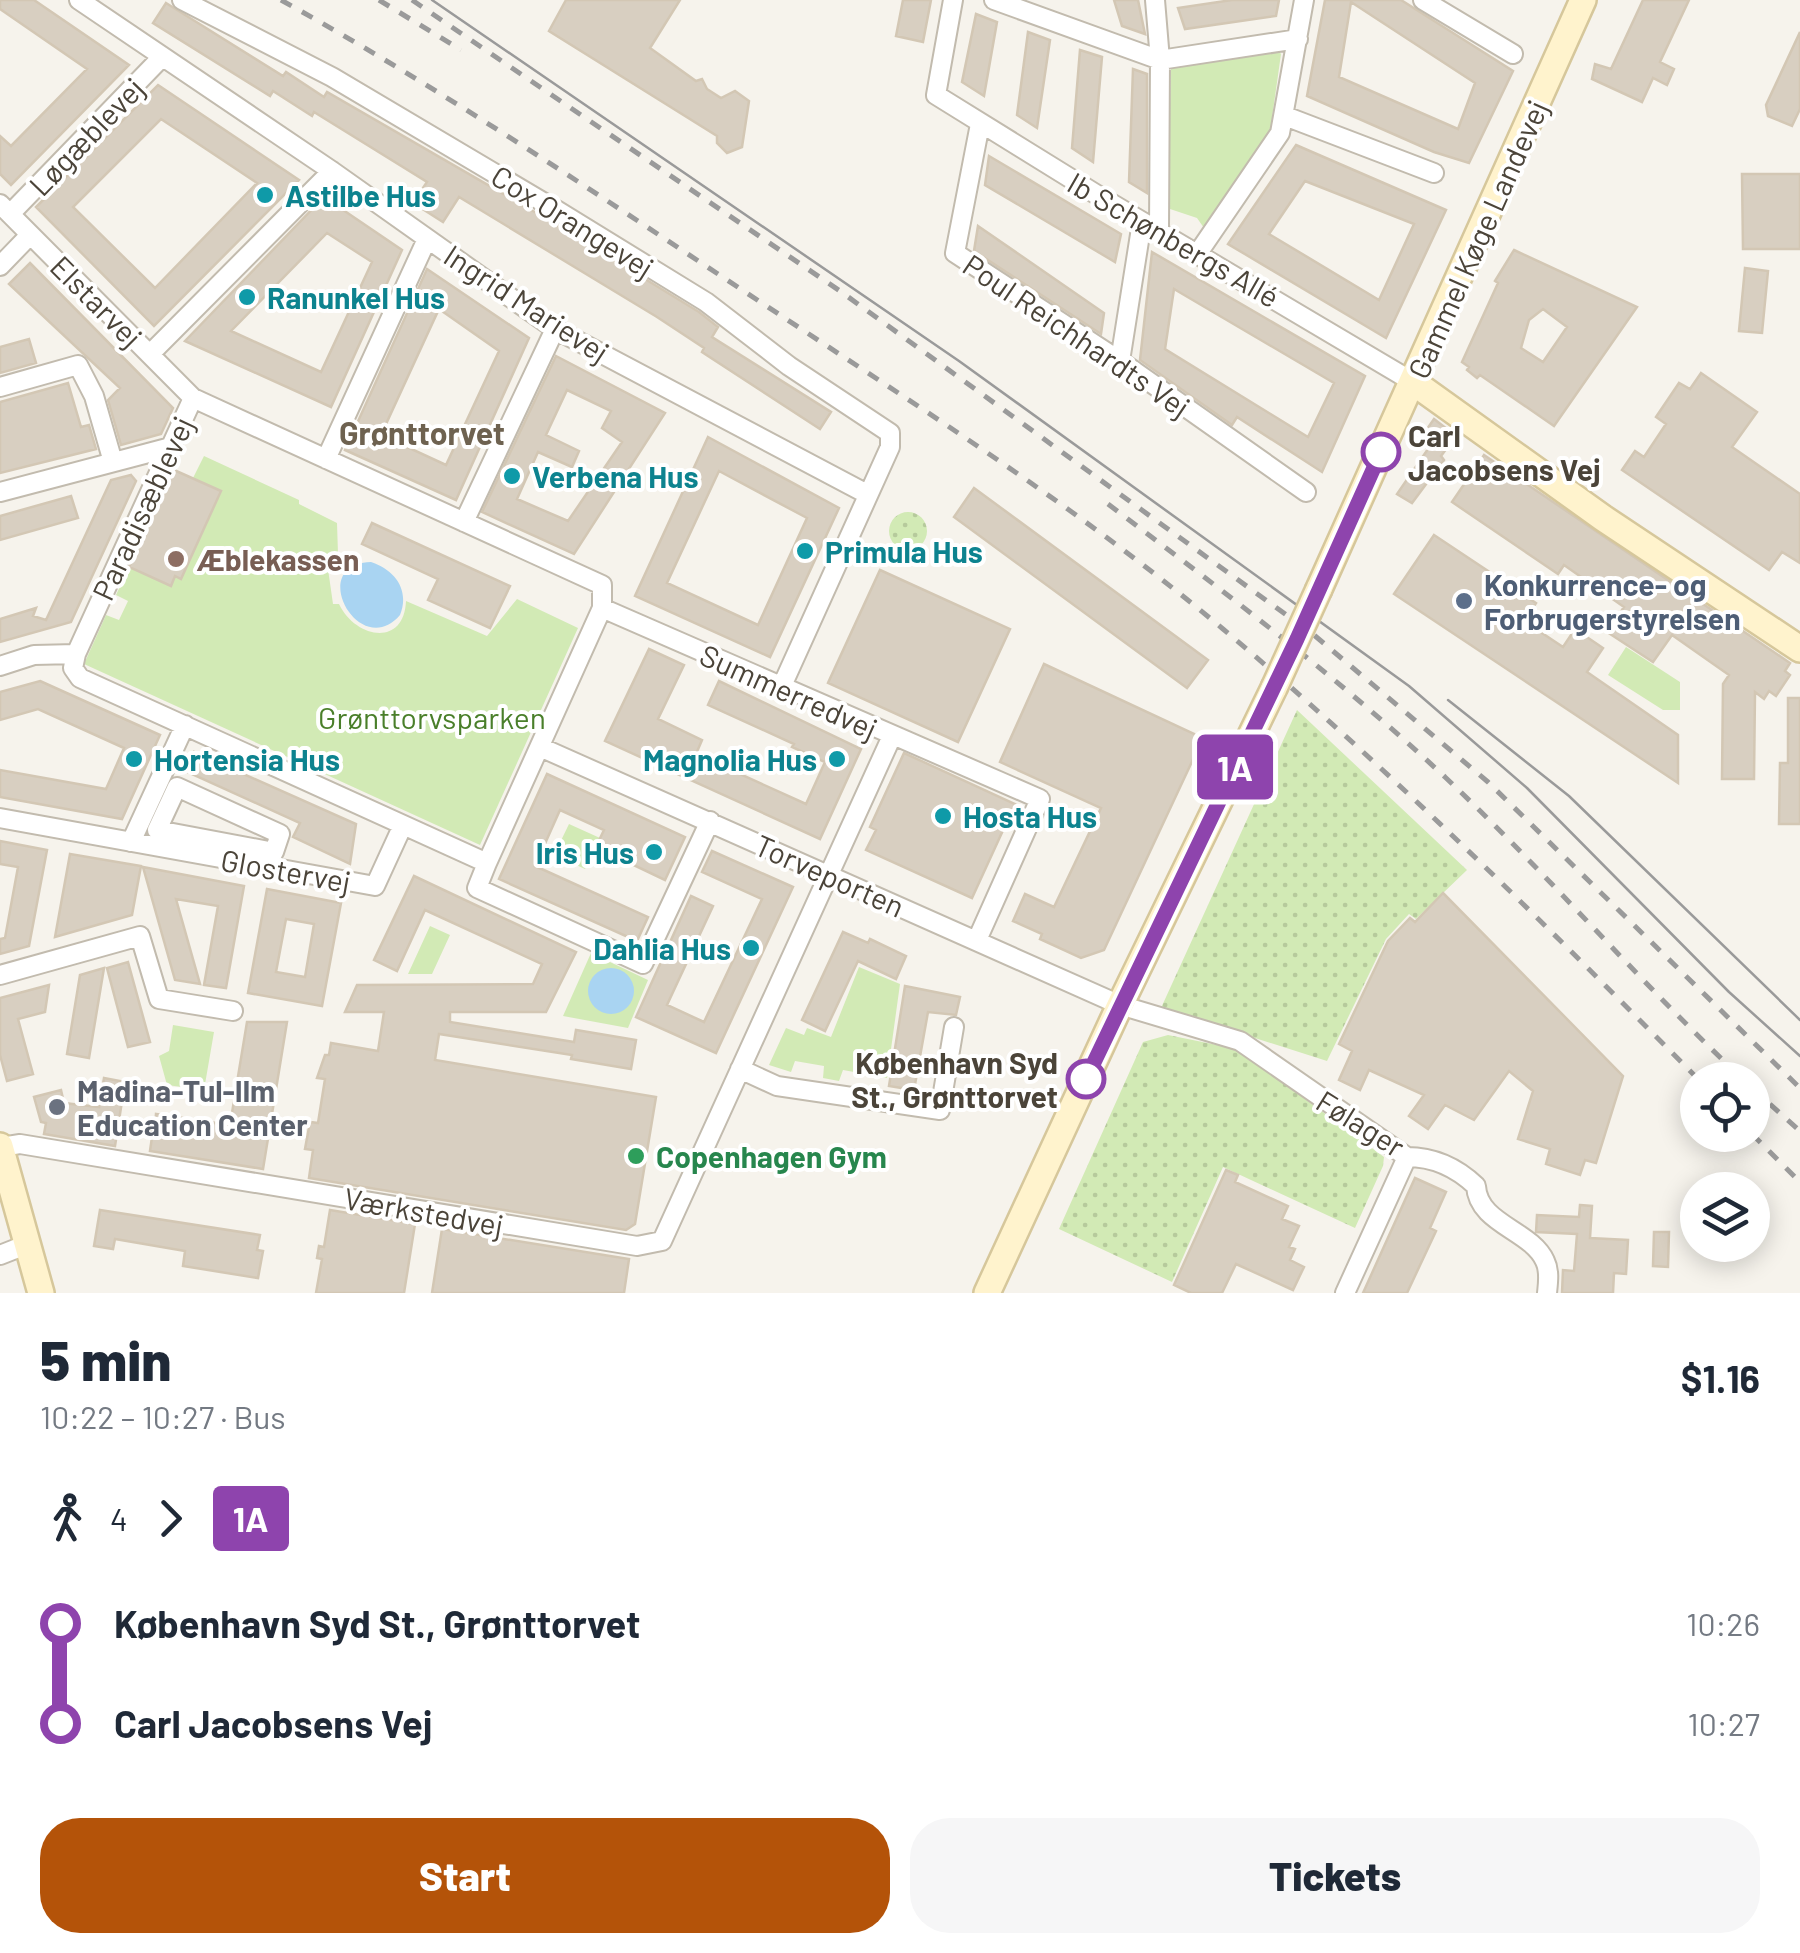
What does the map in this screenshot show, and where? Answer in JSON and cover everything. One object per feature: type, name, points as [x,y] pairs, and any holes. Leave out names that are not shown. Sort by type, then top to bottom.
[{"type":"street","name":"Ingrid Marievej","points":[[79,0],[102,6],[161,58],[556,329],[867,494]]},
{"type":"street","name":"Cox Orangevej","points":[[182,0],[332,77],[543,202],[706,302],[789,366],[874,420],[890,433],[890,447],[867,494]]},
{"type":"street","name":"Ib Schønbergs Allé","points":[[954,0],[936,95],[1413,382]]},
{"type":"street","points":[[994,0],[1160,60],[1298,40]]},
{"type":"street","points":[[1120,361],[1150,225],[1160,60],[1155,0]]},
{"type":"street","points":[[1198,253],[1280,133],[1304,0]]},
{"type":"street","points":[[1423,0],[1513,54]]},
{"type":"street","name":"Gammel Køge Landevej","points":[[988,1293],[1120,1005],[1274,688],[1583,0]]},
{"type":"street","name":"Løgæblevej","points":[[5,209],[161,58]]},
{"type":"street","points":[[1285,116],[1434,173]]},
{"type":"street","name":"Poul Reichhardts Vej","points":[[980,124],[955,253],[1120,361],[1306,492]]},
{"type":"street","points":[[150,354],[332,172]]},
{"type":"street","name":"Elstarvej","points":[[5,209],[193,398]]},
{"type":"street","points":[[0,266],[30,234]]},
{"type":"street","points":[[326,458],[427,239]]},
{"type":"street","points":[[464,522],[556,329]]},
{"type":"street","points":[[0,387],[78,365],[94,396],[113,462]]},
{"type":"street","points":[[1413,382],[1604,518],[1800,649]]},
{"type":"street","name":"Paradisæblevej","points":[[76,654],[193,398],[602,585],[602,608]]},
{"type":"street","points":[[0,492],[171,447]]},
{"type":"street","points":[[781,688],[867,494]]},
{"type":"street","points":[[602,608],[477,888],[643,964],[710,820]]},
{"type":"street","name":"Summerredvej","points":[[602,608],[892,736],[830,874]]},
{"type":"street","points":[[0,666],[34,656],[76,654],[74,668],[80,678],[487,863]]},
{"type":"street","points":[[131,842],[185,725]]},
{"type":"street","points":[[892,736],[1040,799],[976,940]]},
{"type":"street","name":"Torveporten","points":[[540,747],[1120,1005]]},
{"type":"street","points":[[177,787],[280,834],[274,852],[157,830],[177,787]]},
{"type":"street","name":"Glostervej","points":[[0,818],[375,886],[403,824]]},
{"type":"street","name":"Værkstedvej","points":[[0,1147],[20,1144],[638,1246],[662,1242],[830,874]]},
{"type":"street","points":[[0,974],[140,936],[159,999],[233,1011]]},
{"type":"street","name":"Følager","points":[[1120,1005],[1240,1041],[1407,1156],[1430,1157],[1476,1186],[1476,1196],[1492,1216],[1539,1251],[1548,1273],[1547,1293]]},
{"type":"street","points":[[740,1070],[777,1086],[940,1110],[954,1027]]},
{"type":"street","points":[[0,1147],[40,1293]]},
{"type":"street","points":[[1345,1293],[1407,1156]]},
{"type":"street","points":[[0,1255],[28,1244]]},
{"type":"green space","points":[[1278,50],[1281,54],[1270,132],[1204,228],[1197,218],[1167,208],[1171,69],[1177,62]]},
{"type":"green space","name":"Grønttorvsparken","points":[[204,456],[299,500],[299,504],[337,523],[338,554],[328,569],[333,604],[339,604],[346,616],[367,630],[388,632],[397,626],[406,601],[487,636],[517,599],[578,628],[480,845],[84,664],[106,615],[119,620],[128,601],[116,595],[129,567],[170,586],[175,576],[181,578],[220,491],[193,478]]},
{"type":"green space","points":[[908,512],[921,518],[927,531],[921,544],[908,550],[895,544],[889,531],[895,518]]},
{"type":"green space","points":[[1626,647],[1680,682],[1680,710],[1663,710],[1608,675]]},
{"type":"green space","points":[[1297,710],[1467,870],[1416,919],[1409,914],[1386,939],[1327,1061],[1161,1008]]},
{"type":"green space","points":[[569,824],[600,838],[585,869],[554,855]]},
{"type":"green space","points":[[430,926],[450,935],[432,974],[408,974]]},
{"type":"green space","points":[[591,953],[648,980],[628,1028],[563,1016]]},
{"type":"green space","points":[[859,967],[900,984],[887,1078],[843,1070],[839,1081],[823,1078],[824,1066],[795,1061],[791,1072],[769,1065],[786,1028],[804,1035],[807,1028],[831,1037]]},
{"type":"green space","points":[[173,1025],[214,1032],[204,1090],[167,1085],[159,1056],[169,1051]]},
{"type":"green space","points":[[1168,1035],[1237,1049],[1384,1157],[1355,1228],[1223,1167],[1172,1282],[1059,1229],[1143,1042]]},
{"type":"water","points":[[371,562],[387,570],[402,589],[400,615],[385,626],[369,627],[356,619],[341,592],[342,578],[352,567]]},
{"type":"water","points":[[611,968],[628,974],[634,991],[628,1008],[611,1014],[594,1008],[588,991],[594,974]]},
{"type":"building","points":[[0,0],[34,0],[129,65],[11,185],[0,174],[0,136],[11,146],[87,69],[0,9]]},
{"type":"building","points":[[566,0],[680,0],[650,48],[696,81],[702,79],[707,89],[721,98],[735,91],[749,101],[742,147],[727,153],[717,143],[717,136],[549,31]]},
{"type":"building","points":[[903,0],[931,0],[923,42],[896,36]]},
{"type":"building","points":[[1114,0],[1138,0],[1145,34],[1122,26]]},
{"type":"building","points":[[1232,0],[1279,0],[1276,16],[1185,29],[1178,8]]},
{"type":"building","points":[[1325,0],[1401,0],[1513,71],[1469,163],[1434,152],[1307,96]],"holes":[[[1351,2],[1475,83],[1458,129],[1339,77]]]},
{"type":"building","points":[[1643,0],[1689,0],[1660,62],[1674,69],[1667,85],[1653,78],[1642,102],[1592,79],[1595,64],[1611,69]]},
{"type":"building","points":[[166,3],[283,76],[286,72],[324,97],[327,92],[699,312],[718,327],[712,337],[831,412],[820,429],[702,352],[704,348],[657,317],[459,197],[443,222],[413,203],[427,182],[314,112],[312,116],[273,91],[270,96],[153,23]]},
{"type":"building","points":[[976,14],[997,22],[984,96],[962,82]]},
{"type":"building","points":[[1028,32],[1050,40],[1037,128],[1017,115]]},
{"type":"building","points":[[1800,32],[1800,109],[1792,126],[1768,116],[1766,105]]},
{"type":"building","points":[[1080,50],[1102,57],[1093,162],[1072,148]]},
{"type":"building","points":[[1133,69],[1147,74],[1147,193],[1129,182]]},
{"type":"building","name":"Astilbe Hus","points":[[158,85],[299,180],[154,326],[36,207]],"holes":[[[161,119],[257,183],[155,288],[73,207]]]},
{"type":"building","points":[[1296,145],[1446,210],[1386,338],[1228,244]],"holes":[[[1305,181],[1414,224],[1379,300],[1269,234]]]},
{"type":"building","points":[[989,156],[1121,234],[1115,262],[985,185]]},
{"type":"building","points":[[1742,174],[1800,174],[1800,249],[1743,249]]},
{"type":"building","name":"Ranunkel Hus","points":[[324,197],[402,250],[331,407],[185,341]],"holes":[[[327,233],[372,262],[321,372],[231,331]]]},
{"type":"building","points":[[978,226],[1104,313],[1101,334],[974,251]]},
{"type":"building","points":[[1514,250],[1637,307],[1554,426],[1480,375],[1477,378],[1462,362],[1498,283],[1495,281]],"holes":[[[1543,309],[1567,327],[1543,362],[1521,348],[1529,320]]]},
{"type":"building","points":[[1152,252],[1365,376],[1322,472],[1237,417],[1232,425],[1140,360]],"holes":[[[1174,289],[1334,383],[1308,437],[1165,349]]]},
{"type":"building","points":[[30,263],[173,408],[161,434],[121,445],[108,400],[120,388],[9,284]]},
{"type":"building","points":[[1745,268],[1768,271],[1762,333],[1739,331]]},
{"type":"building","points":[[427,269],[529,338],[456,500],[345,450]],"holes":[[[439,309],[499,351],[446,465],[381,435]]]},
{"type":"building","points":[[29,339],[36,363],[0,373],[0,347]]},
{"type":"building","name":"Verbena Hus","points":[[556,356],[665,413],[574,554],[482,512]],"holes":[[[567,390],[611,411],[602,428],[622,442],[568,521],[517,499],[538,452],[572,467],[579,451],[546,435]]]},
{"type":"building","points":[[1701,373],[1757,412],[1732,447],[1800,494],[1800,563],[1782,552],[1769,570],[1622,470],[1635,451],[1644,457],[1666,424],[1656,417],[1679,383],[1690,389]]},
{"type":"building","points":[[68,383],[81,427],[89,425],[96,449],[0,473],[0,402]]},
{"type":"building","points":[[1434,419],[1456,436],[1441,456],[1444,460],[1412,503],[1397,494],[1428,449],[1418,442]]},
{"type":"building","name":"Primula Hus","points":[[708,437],[839,508],[770,657],[635,596]],"holes":[[[719,471],[807,518],[758,625],[667,583]]]},
{"type":"building","points":[[1484,455],[1790,663],[1785,671],[1790,675],[1776,696],[1769,691],[1764,699],[1755,692],[1754,779],[1722,779],[1723,684],[1729,675],[1672,635],[1653,662],[1607,632],[1624,607],[1564,565],[1558,574],[1452,502]]},
{"type":"building","points":[[174,470],[221,491],[181,579],[175,576],[171,586],[129,567]]},
{"type":"building","points":[[131,475],[136,481],[71,622],[0,642],[0,619],[36,608],[33,616],[46,620],[111,480]]},
{"type":"building","points":[[974,488],[1208,660],[1187,688],[954,517]]},
{"type":"building","points":[[71,496],[78,518],[0,540],[0,516]]},
{"type":"building","points":[[372,523],[510,586],[490,628],[428,600],[438,579],[362,544]]},
{"type":"building","points":[[1434,535],[1536,603],[1524,621],[1563,647],[1575,629],[1603,648],[1587,672],[1678,735],[1678,783],[1394,594]]},
{"type":"building","points":[[880,570],[1010,629],[958,742],[828,683]]},
{"type":"building","points":[[649,649],[684,665],[658,719],[702,740],[696,754],[806,804],[825,762],[708,705],[719,681],[861,749],[820,839],[605,741]]},
{"type":"building","points":[[1044,664],[1203,738],[1104,950],[1081,958],[1013,921],[1025,894],[1054,907],[1101,808],[1000,762]]},
{"type":"building","name":"Hortensia Hus","points":[[40,681],[160,735],[122,819],[0,797],[0,770],[106,789],[124,748],[38,709],[0,720],[0,692]]},
{"type":"building","points":[[1788,698],[1800,698],[1800,824],[1779,824],[1780,763],[1788,763]]},
{"type":"building","points":[[194,752],[356,824],[350,864],[293,837],[300,823],[185,771]]},
{"type":"building","name":"Hosta Hus","points":[[904,753],[1015,804],[972,898],[866,850],[876,830],[870,827]]},
{"type":"building","name":"Iris Hus","points":[[547,774],[685,837],[665,880],[617,857],[614,865],[592,855],[604,830],[560,810],[535,866],[648,917],[637,941],[499,879]]},
{"type":"building","points":[[0,841],[47,850],[29,946],[0,954],[0,939],[5,938],[18,867],[0,864]]},
{"type":"building","name":"Dahlia Hus","points":[[712,851],[793,887],[716,1053],[636,1017],[691,896],[713,906],[667,1005],[704,1022],[762,899],[702,872]]},
{"type":"building","points":[[70,854],[141,866],[132,915],[55,937]]},
{"type":"building","points":[[143,867],[244,886],[226,988],[204,985],[218,906],[176,899],[200,984],[175,980]]},
{"type":"building","points":[[414,876],[576,952],[546,1012],[450,1012],[450,1022],[574,1042],[576,1030],[636,1040],[631,1069],[571,1059],[572,1055],[439,1034],[435,1060],[656,1097],[635,1224],[626,1230],[309,1178],[313,1150],[305,1149],[310,1122],[318,1123],[325,1079],[317,1078],[331,1043],[378,1051],[384,1012],[345,1012],[357,985],[533,984],[542,964],[425,910],[397,971],[374,960]]},
{"type":"building","points":[[267,889],[341,903],[322,1006],[248,993]],"holes":[[[286,919],[314,924],[305,977],[276,972]]]},
{"type":"building","points":[[1443,893],[1623,1076],[1596,1163],[1585,1160],[1580,1175],[1546,1164],[1550,1149],[1518,1139],[1533,1091],[1509,1071],[1474,1120],[1445,1105],[1428,1129],[1409,1116],[1424,1095],[1369,1070],[1360,1090],[1339,1080],[1352,1051],[1339,1044],[1388,941],[1410,918],[1415,922]]},
{"type":"building","points":[[843,932],[868,943],[870,939],[906,956],[896,979],[858,961],[825,1031],[802,1020]]},
{"type":"building","points":[[128,962],[150,1042],[128,1047],[107,968]]},
{"type":"building","points":[[104,968],[89,1058],[67,1054],[80,975]]},
{"type":"building","points":[[49,985],[45,1012],[18,1019],[33,1074],[7,1081],[0,1055],[0,998]]},
{"type":"building","points":[[905,986],[960,997],[956,1015],[928,1012],[914,1090],[889,1086]]},
{"type":"building","points":[[247,1022],[287,1022],[263,1169],[150,1151],[152,1137],[146,1136],[148,1124],[155,1125],[156,1114],[230,1125]]},
{"type":"building","points":[[104,1078],[125,1082],[115,1146],[44,1134],[46,1123],[41,1122],[34,1097],[61,1090],[64,1103],[99,1107]]},
{"type":"building","points":[[1226,1170],[1238,1175],[1235,1182],[1288,1206],[1282,1219],[1299,1226],[1289,1247],[1295,1249],[1290,1260],[1304,1267],[1293,1290],[1236,1264],[1222,1293],[1191,1293],[1174,1285]]},
{"type":"building","points":[[1415,1178],[1446,1192],[1430,1228],[1436,1231],[1407,1293],[1363,1293]]},
{"type":"building","points":[[1580,1205],[1592,1206],[1590,1238],[1628,1240],[1626,1274],[1614,1273],[1613,1293],[1562,1293],[1563,1270],[1574,1271],[1577,1234],[1536,1232],[1537,1215],[1579,1217]]},
{"type":"building","points":[[100,1210],[260,1235],[257,1250],[263,1251],[258,1278],[183,1266],[185,1251],[115,1239],[113,1249],[94,1246]]},
{"type":"building","points":[[330,1210],[415,1224],[404,1293],[316,1293],[322,1259],[317,1258],[319,1246],[324,1247]]},
{"type":"building","points":[[442,1229],[629,1259],[624,1293],[432,1293]]},
{"type":"building","points":[[1654,1232],[1669,1232],[1668,1267],[1653,1266]]},
{"type":"tram line","points":[[432,0],[959,361],[1409,686],[1527,788],[1729,992],[1800,1056]]},
{"type":"tram line","points":[[1448,700],[1569,796],[1800,1020]]},
{"type":"railway","points":[[281,0],[405,72],[587,188],[942,422],[1113,542],[1223,629],[1347,737],[1525,906],[1681,1062]]},
{"type":"railway","points":[[379,0],[461,50]]},
{"type":"railway","points":[[412,0],[840,291],[1314,635],[1488,782],[1800,1088]]},
{"type":"railway","points":[[1108,504],[1280,636],[1405,740],[1483,814],[1726,1062]]},
{"type":"railway","points":[[1770,1104],[1800,1131]]},
{"type":"railway","points":[[1770,1152],[1800,1182]]},
{"type":"bus line","name":"1A","points":[[1086,1079],[1297,639],[1381,452]]},
{"type":"place","name":"Astilbe Hus","points":[[265,195]]},
{"type":"place","name":"Ranunkel Hus","points":[[247,297]]},
{"type":"place","name":"Carl Jacobsens Vej","points":[[1381,452]]},
{"type":"place","name":"Verbena Hus","points":[[512,476]]},
{"type":"place","name":"Primula Hus","points":[[805,551]]},
{"type":"place","name":"Æblekassen","points":[[176,559]]},
{"type":"place","name":"Konkurrence- og Forbrugerstyrelsen","points":[[1464,601]]},
{"type":"place","name":"Hortensia Hus","points":[[134,759]]},
{"type":"place","name":"Magnolia Hus","points":[[837,759]]},
{"type":"place","name":"Hosta Hus","points":[[943,816]]},
{"type":"place","name":"Iris Hus","points":[[654,852]]},
{"type":"place","name":"Dahlia Hus","points":[[751,948]]},
{"type":"place","name":"København Syd St., Grønttorvet","points":[[1086,1079]]},
{"type":"place","name":"Madina-Tul-Ilm Education Center","points":[[57,1107]]},
{"type":"place","name":"Copenhagen Gym","points":[[636,1156]]},
{"type":"district","name":"Grønttorvet","points":[[422,432]]}]
